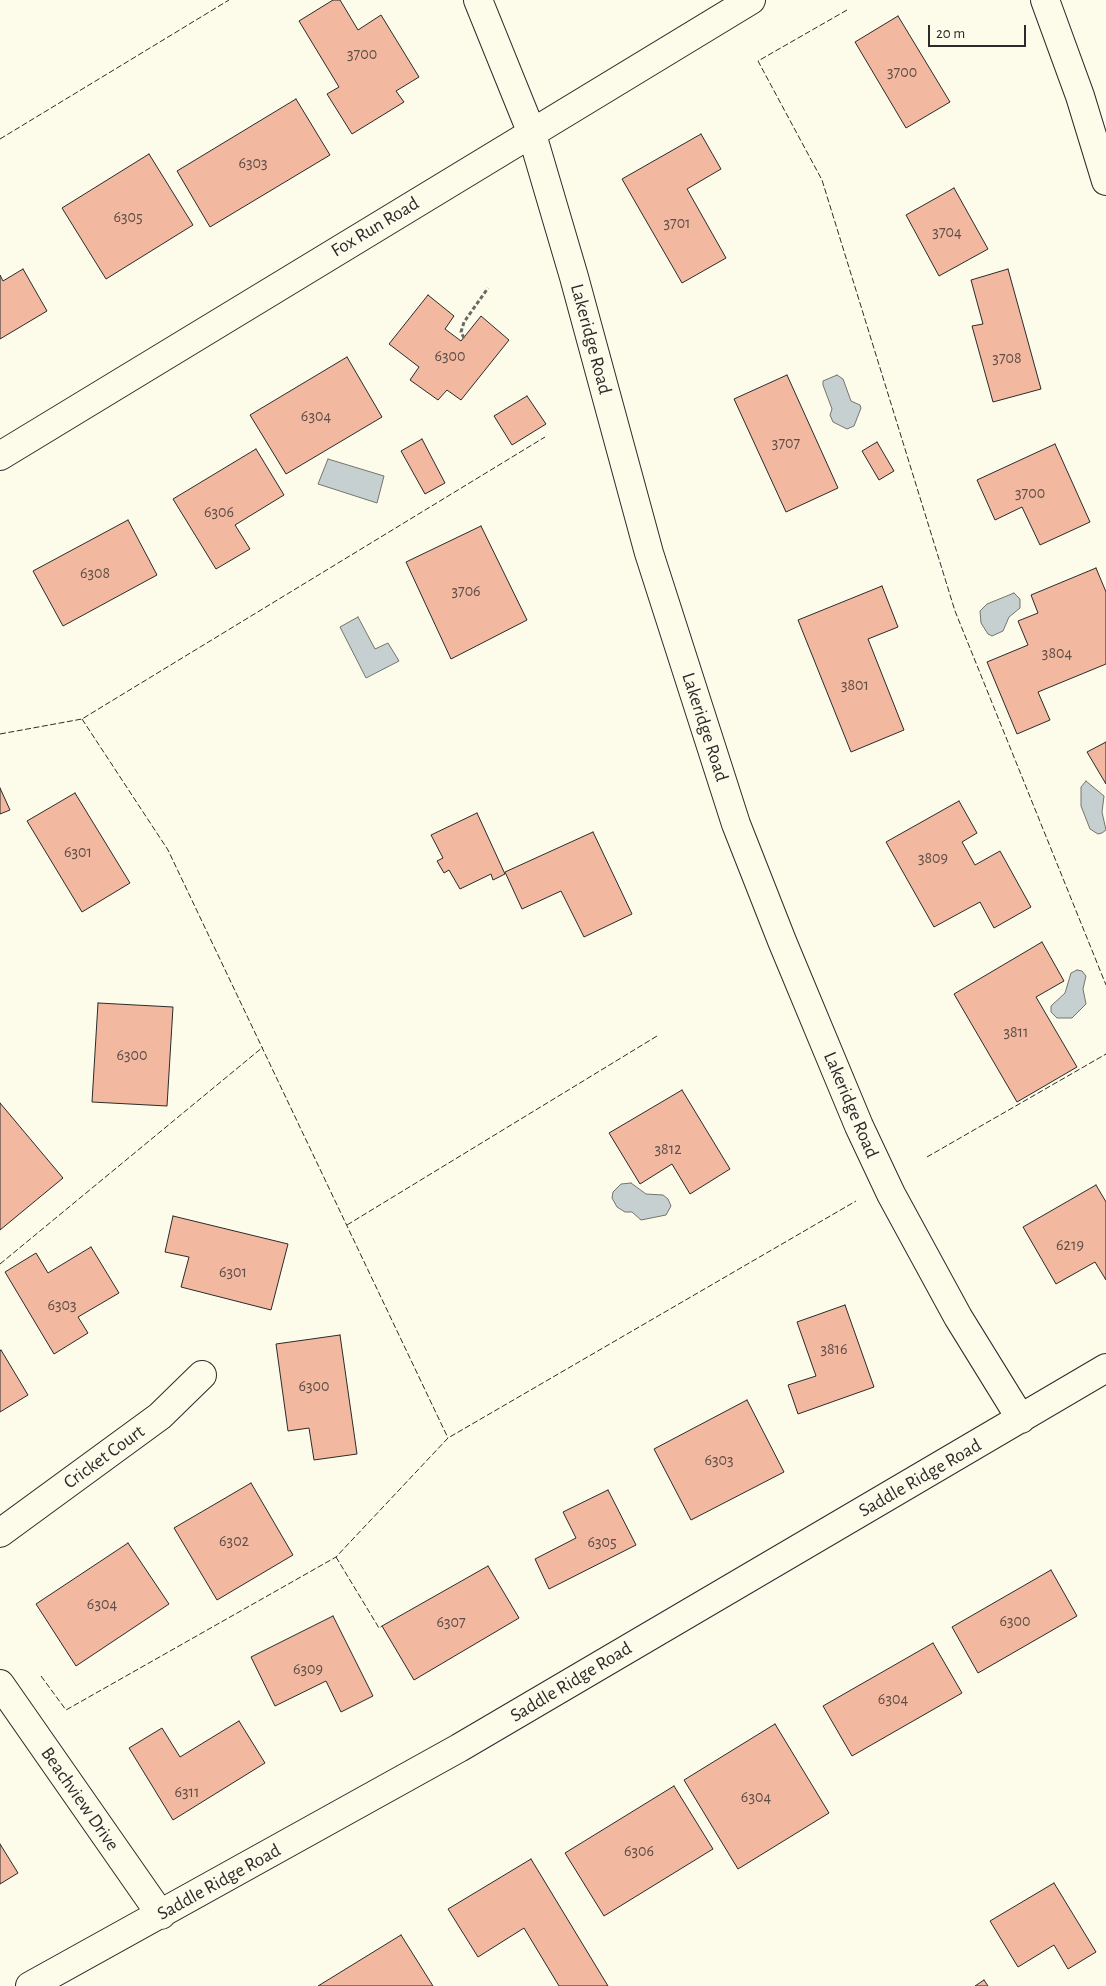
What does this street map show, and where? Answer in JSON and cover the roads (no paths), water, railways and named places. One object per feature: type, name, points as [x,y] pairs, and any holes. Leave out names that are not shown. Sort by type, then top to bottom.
[{"type":"street","name":"Lakeridge Road","points":[[478,0],[531,132],[574,277],[648,553],[736,824],[789,959],[891,1194],[958,1317],[1021,1418]]},
{"type":"street","name":"Fox Run Road","points":[[0,456],[750,0]]},
{"type":"street","points":[[1045,0],[1080,96],[1106,182]]},
{"type":"street","name":"Saddle Ridge Road","points":[[30,1986],[459,1748],[1106,1368]]},
{"type":"street","name":"Cricket Court","points":[[0,1533],[160,1416],[202,1375]]},
{"type":"street","name":"Beachview Drive","points":[[0,1684],[161,1915]]}]
